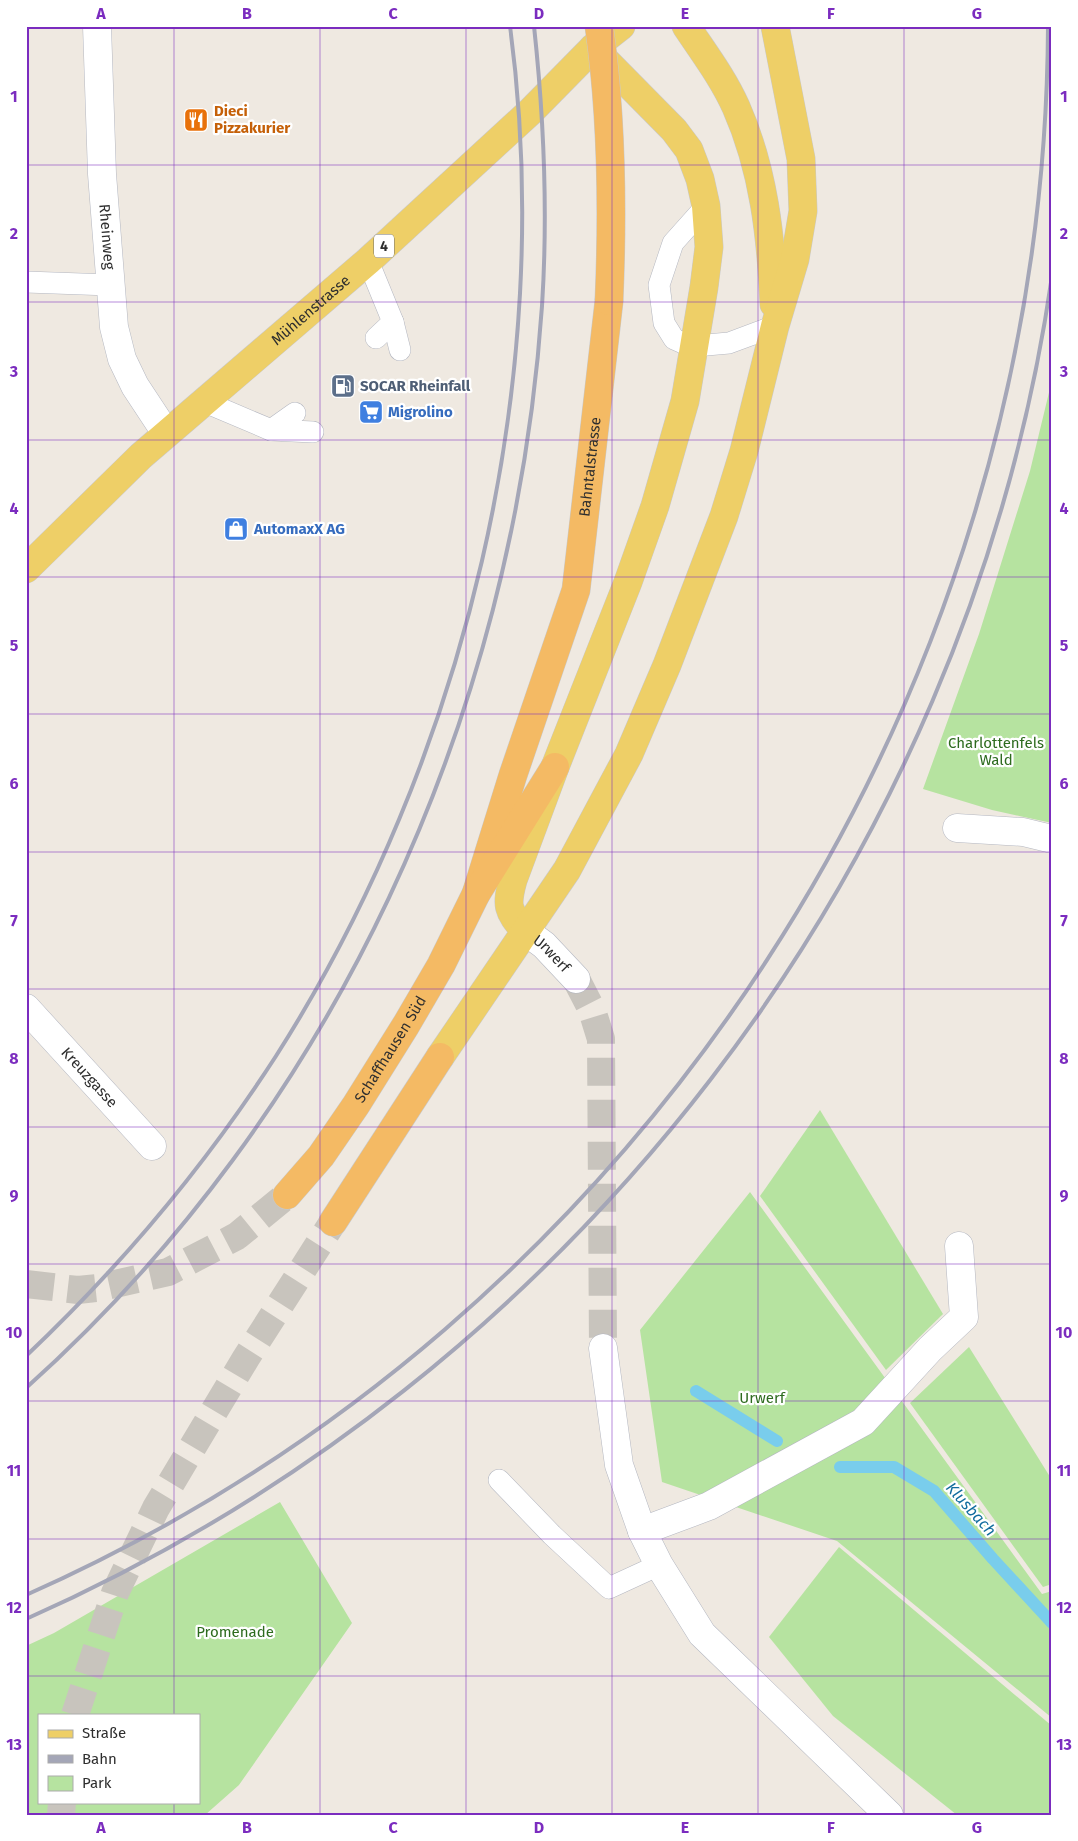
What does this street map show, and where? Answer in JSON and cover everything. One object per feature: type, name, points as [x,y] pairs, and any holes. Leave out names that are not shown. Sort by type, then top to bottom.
[{"type":"highway","name":"Bahntalstrasse","points":[[476,894],[513,775],[576,590],[609,301],[612,230],[610,162],[603,56],[597,34]]},
{"type":"highway","points":[[476,894],[555,767]]},
{"type":"highway","name":"Schaffhausen Süd","points":[[288,1195],[321,1156],[406,1026],[441,964],[476,894]]},
{"type":"highway","points":[[333,1222],[440,1057]]},
{"type":"main road","name":"4","points":[[597,34],[621,26]]},
{"type":"main road","points":[[686,26],[732,99],[754,156],[769,230],[775,326]]},
{"type":"main road","points":[[440,1057],[566,870],[592,824],[628,754],[670,658],[724,516],[744,451],[775,326],[795,259],[803,211],[801,159],[776,41],[775,26]]},
{"type":"main road","points":[[525,931],[512,916],[509,907],[509,896],[513,880],[628,582],[655,506],[685,401],[709,247],[706,206],[700,179],[689,150],[597,34]]},
{"type":"main road","name":"Mühlenstrasse","points":[[26,569],[166,433],[205,402],[368,261],[531,111],[597,34]]},
{"type":"street","name":"Rheinweg","points":[[97,26],[102,174],[114,327],[122,359],[135,386],[166,433]]},
{"type":"street","points":[[957,828],[1023,832],[1052,840]]},
{"type":"street","name":"Urwerf","points":[[525,931],[544,945],[576,979]]},
{"type":"street","name":"Kreuzgasse","points":[[26,1008],[152,1146]]},
{"type":"street","points":[[642,1531],[709,1506],[863,1422],[930,1349],[964,1318],[959,1246]]},
{"type":"street","points":[[603,1348],[619,1465],[642,1531],[659,1565],[702,1634],[889,1815]]},
{"type":"lane","points":[[706,206],[673,244],[659,285],[664,322],[674,339],[695,346],[729,342],[775,326]]},
{"type":"lane","points":[[368,261],[393,322],[400,350]]},
{"type":"lane","points":[[26,282],[110,285]]},
{"type":"lane","points":[[376,338],[393,322]]},
{"type":"lane","points":[[205,402],[271,430],[313,432]]},
{"type":"lane","points":[[271,430],[295,413]]},
{"type":"lane","points":[[499,1480],[552,1535],[609,1588],[659,1565]]},
{"type":"green space","name":"Charlottenfels Wald","points":[[1052,380],[1052,823],[992,810],[923,789],[979,634],[1030,471]]},
{"type":"green space","points":[[820,1110],[943,1314],[886,1370],[760,1196]]},
{"type":"green space","name":"Urwerf","points":[[750,1192],[1042,1594],[1052,1591],[1052,1718],[837,1541],[662,1482],[640,1330]]},
{"type":"green space","points":[[969,1347],[1052,1480],[1052,1584],[1043,1587],[910,1403]]},
{"type":"green space","name":"Promenade","points":[[280,1502],[352,1623],[239,1785],[205,1815],[26,1815],[26,1646],[54,1633]]},
{"type":"green space","points":[[839,1547],[1052,1726],[1052,1814],[957,1815],[833,1716],[769,1637]]},
{"type":"waterway","name":"Klusbach","points":[[696,1391],[777,1441]]},
{"type":"waterway","name":"Klusbach","points":[[840,1467],[894,1467],[934,1491],[1052,1623]]},
{"type":"tunnel","points":[[576,979],[592,1010],[601,1039],[603,1348]]},
{"type":"tunnel","points":[[26,1284],[78,1290],[97,1288],[168,1272],[237,1236],[287,1195]]},
{"type":"tunnel","points":[[75,1714],[115,1593],[156,1508],[246,1358],[333,1222]]},
{"type":"tunnel","points":[[61,1815],[62,1804]]},
{"type":"railway","points":[[26,1356],[95,1287],[160,1214],[220,1137],[276,1056],[343,941],[399,819],[446,692],[482,561],[507,428],[520,294],[521,159],[510,26]]},
{"type":"railway","points":[[26,1388],[135,1279],[233,1160],[317,1033],[389,898],[448,756],[493,610],[524,459],[542,306],[545,236],[543,131],[534,26]]},
{"type":"railway","points":[[26,1595],[247,1477],[445,1329],[619,1156],[767,960],[886,746],[974,516],[1028,275],[1048,26]]},
{"type":"railway","points":[[26,1619],[223,1516],[404,1391],[567,1244],[711,1079],[833,897],[932,701],[1006,494],[1052,276]]},
{"type":"place","name":"Dieci Pizzakurier","points":[[196,120]]},
{"type":"place","name":"SOCAR Rheinfall","points":[[343,386]]},
{"type":"place","name":"Migrolino","points":[[371,412]]},
{"type":"place","name":"AutomaxX AG","points":[[236,529]]}]
